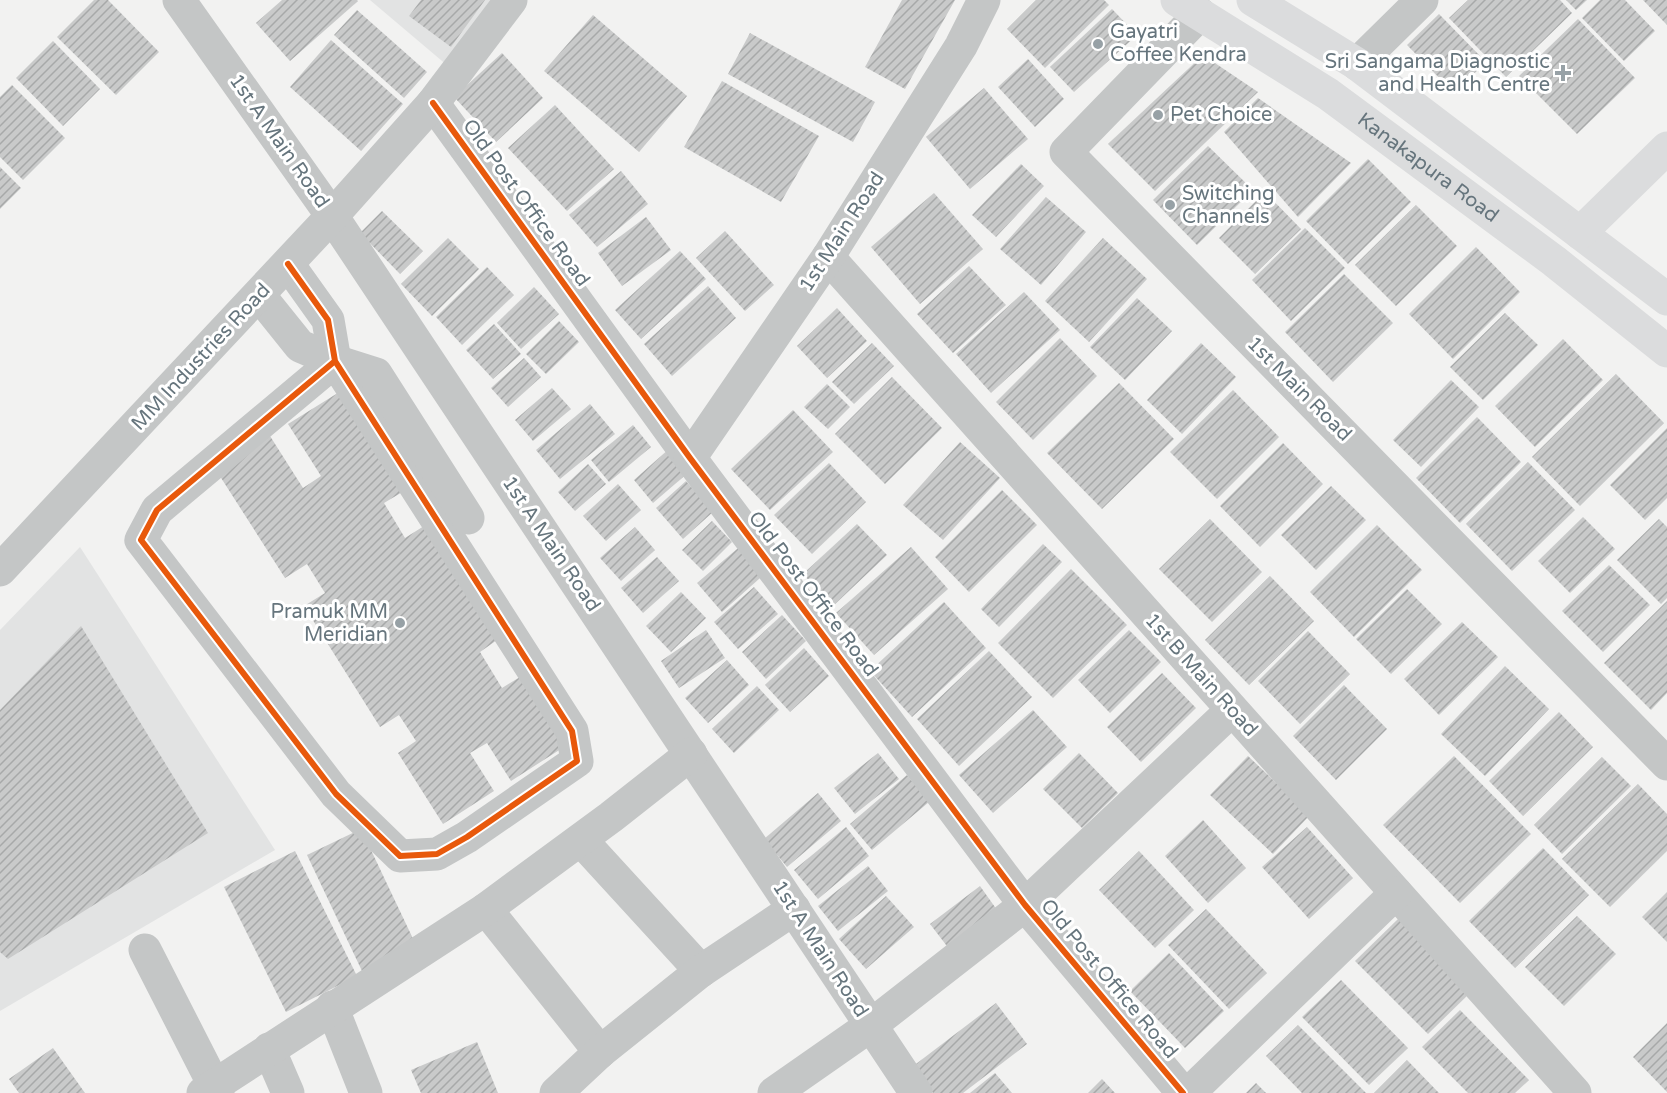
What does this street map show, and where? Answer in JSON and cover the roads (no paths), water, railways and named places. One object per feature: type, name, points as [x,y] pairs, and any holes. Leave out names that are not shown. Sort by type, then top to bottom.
[{"type":"main road","name":"Kanakapura Road","points":[[1253,0],[1357,64],[1667,299]]},
{"type":"main road","name":"Kanakapura Road","points":[[1188,7],[1328,94],[1554,261],[1667,351]]},
{"type":"main road","points":[[1580,233],[1667,148]]},
{"type":"street","name":"1st A Main Road","points":[[178,0],[332,216],[916,1093]]},
{"type":"street","name":"MM Industries Road","points":[[0,570],[332,216],[433,103],[511,0]]},
{"type":"street","name":"1st Main Road","points":[[690,458],[828,257],[961,46],[984,0]]},
{"type":"street","points":[[1357,64],[1422,0]]},
{"type":"street","name":"1st Main Road","points":[[1188,7],[1066,152],[1667,764]]},
{"type":"street","name":"Old Post Office Road","points":[[433,103],[690,458],[1025,905],[1183,1093]]},
{"type":"street","name":"1st B Main Road","points":[[828,257],[1396,893],[1557,1087]]},
{"type":"street","points":[[288,264],[328,320],[335,361],[572,731],[577,761],[467,837],[437,854],[400,856],[336,794],[141,540],[157,510],[335,361]]},
{"type":"street","points":[[259,295],[300,346],[335,361],[376,374],[468,518]]},
{"type":"street","points":[[788,1089],[1025,905],[1232,710]]},
{"type":"street","points":[[146,950],[212,1090],[333,1007],[486,909],[581,840],[692,754]]},
{"type":"street","points":[[581,840],[701,972]]},
{"type":"street","points":[[1189,1093],[1396,893]]},
{"type":"street","points":[[486,909],[600,1052]]},
{"type":"street","points":[[556,1093],[600,1052],[701,972],[794,909]]},
{"type":"street","points":[[333,1007],[366,1093]]},
{"type":"street","points":[[270,1049],[288,1093]]},
{"type":"place","name":"Gayatri Coffee Kendra","points":[[1098,44]]},
{"type":"place","name":"Sri Sangama Diagnostic and Health Centre","points":[[1563,73]]},
{"type":"place","name":"Pet Choice","points":[[1158,115]]},
{"type":"place","name":"Switching Channels","points":[[1170,205]]},
{"type":"place","name":"Pramuk MM Meridian","points":[[400,623]]}]
